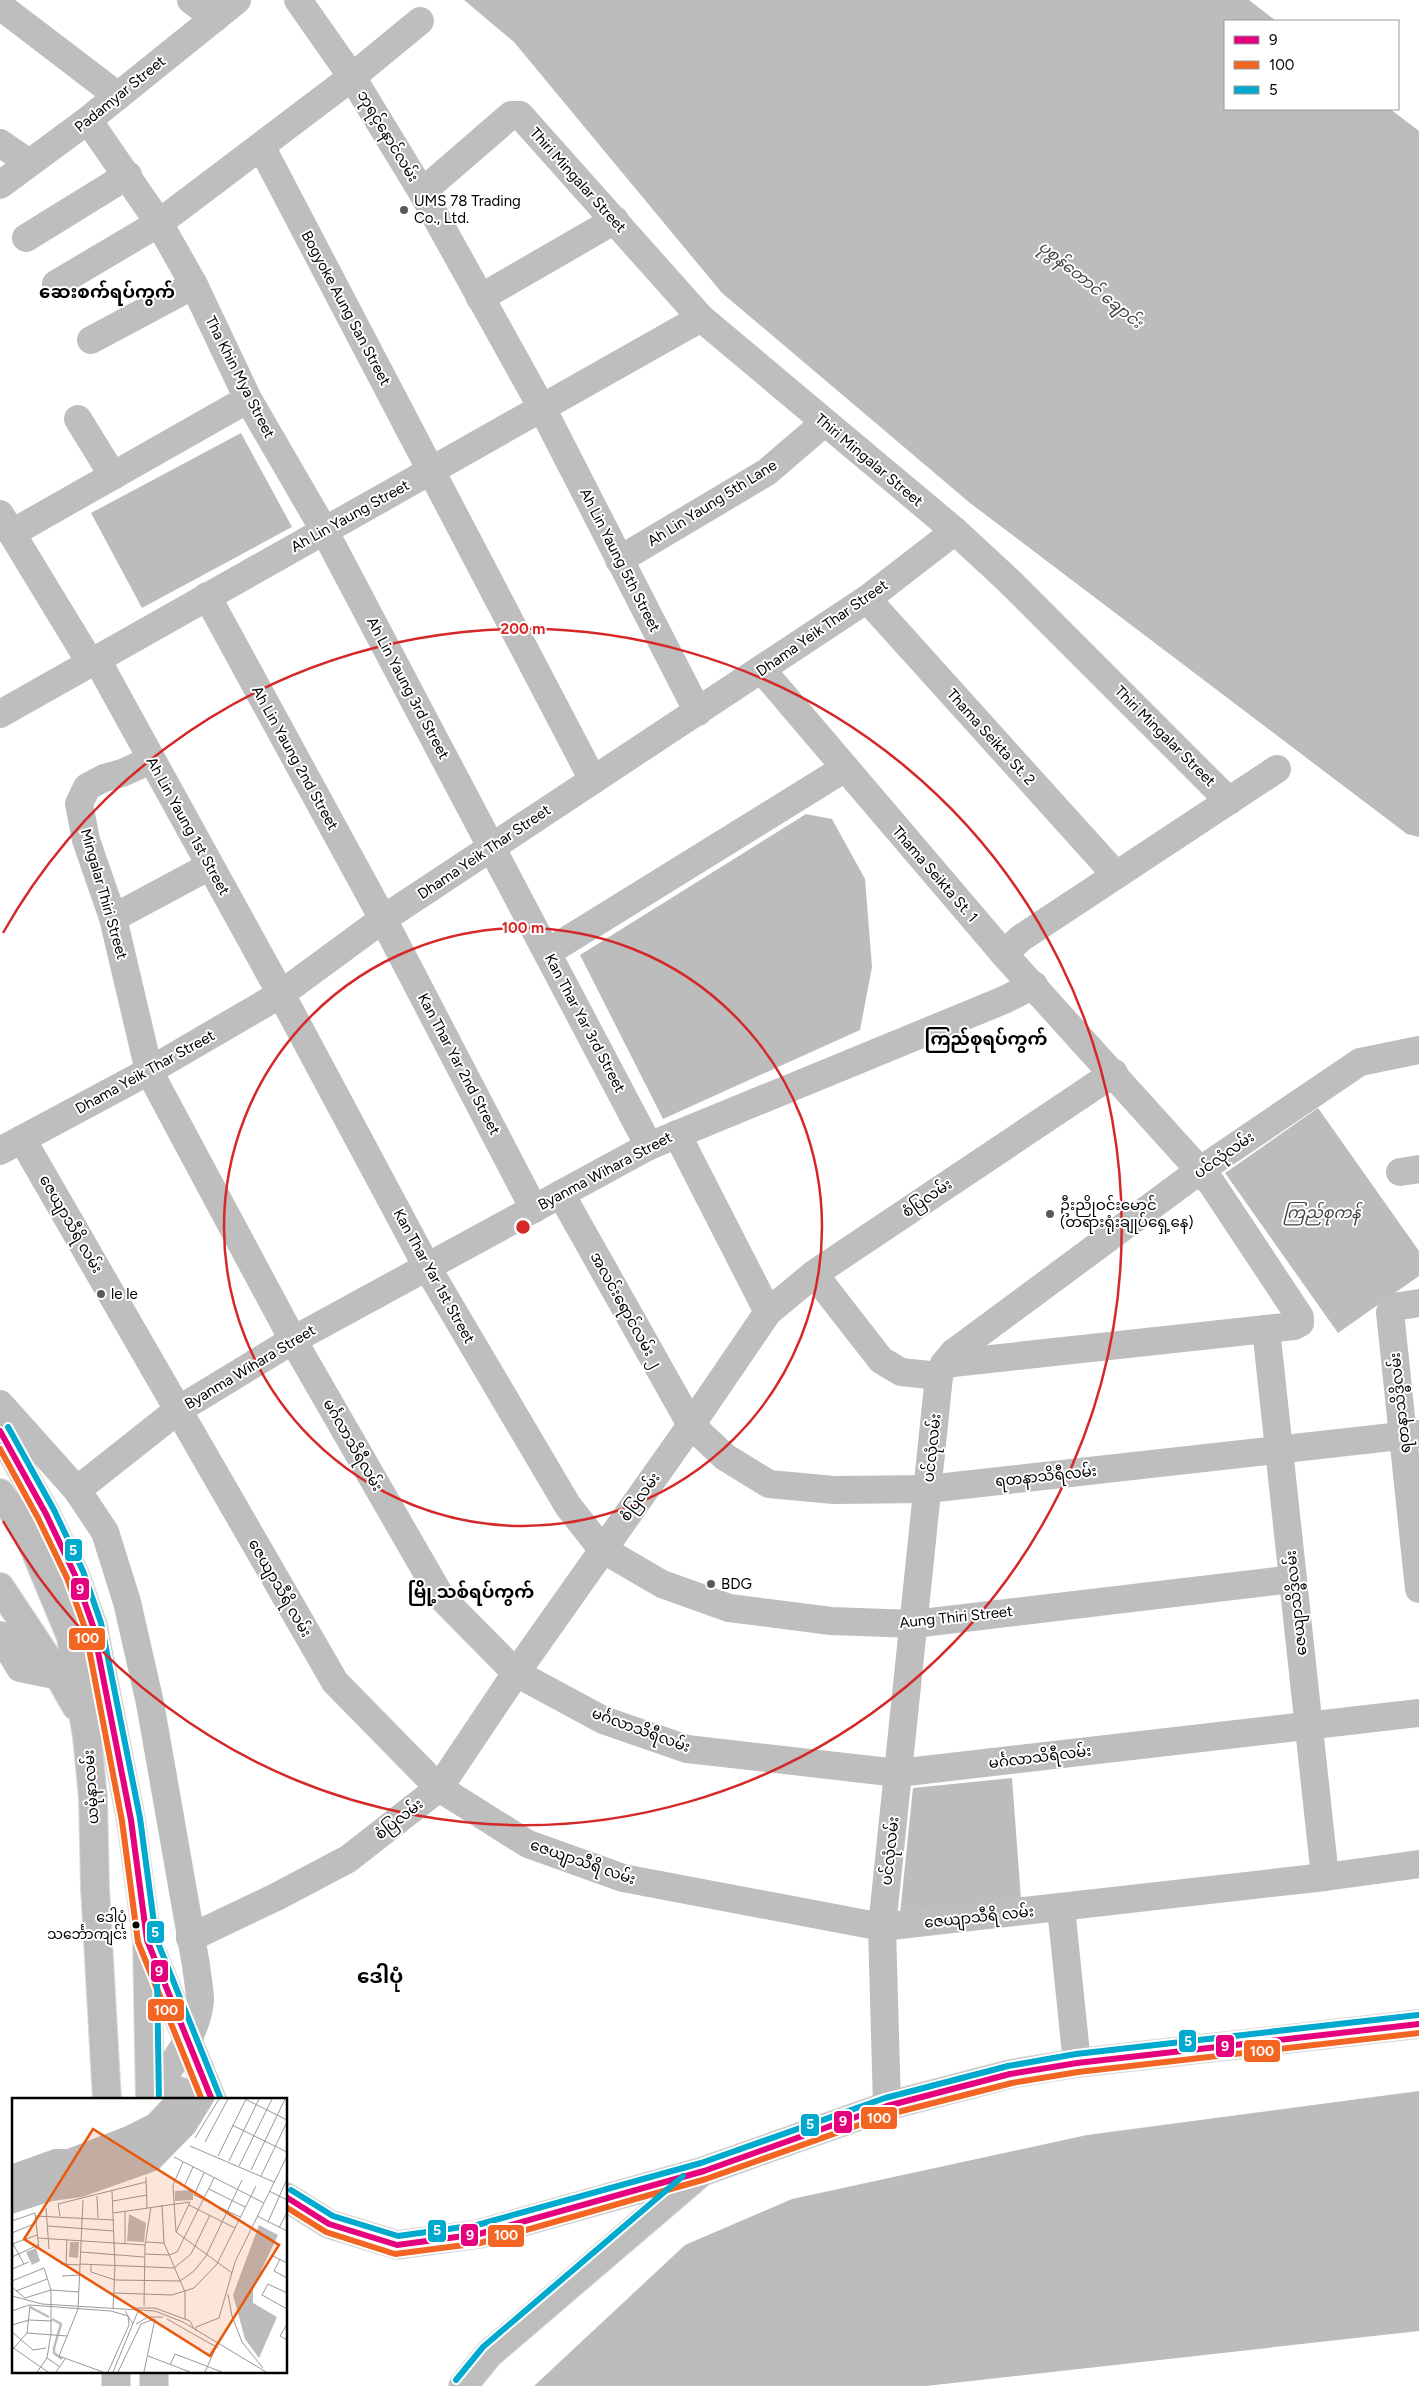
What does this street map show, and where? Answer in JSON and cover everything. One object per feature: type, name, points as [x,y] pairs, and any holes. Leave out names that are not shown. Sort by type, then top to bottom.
[{"type":"main road","name":"ယမုံနာလမ်း","points":[[0,1432],[10,1468],[37,1498],[74,1575],[93,1626],[132,1820],[147,1940],[152,2098]]},
{"type":"main road","points":[[2,1499],[37,1498]]},
{"type":"main road","name":"ယမုံနာလမ်း","points":[[2,1499],[27,1530],[71,1637],[93,1798],[95,1888],[107,2098]]},
{"type":"main road","points":[[0,1587],[59,1676],[84,1723]]},
{"type":"main road","points":[[147,1940],[211,2098]]},
{"type":"main road","points":[[288,2198],[329,2224],[397,2245],[479,2234],[704,2171],[887,2106],[1010,2074],[1077,2064],[1419,2024]]},
{"type":"main road","points":[[152,2098],[168,2090],[179,2089],[190,2098]]},
{"type":"main road","points":[[463,2386],[488,2354],[704,2171]]},
{"type":"street","points":[[191,0],[215,18]]},
{"type":"street","name":"Padamyar Street","points":[[0,185],[88,120],[237,0]]},
{"type":"street","name":"ဘုရင့်နောင်လမ်း","points":[[298,0],[352,77],[422,192],[542,408]]},
{"type":"street","points":[[0,6],[118,96]]},
{"type":"street","points":[[56,284],[159,223],[352,77],[420,21]]},
{"type":"street","name":"Thiri Mingalar Street","points":[[422,192],[516,113],[520,115],[701,318],[955,531],[1008,580],[1229,801]]},
{"type":"street","name":"Tha Khin Mya Street","points":[[88,120],[128,175],[159,223],[194,285],[248,399],[324,530]]},
{"type":"street","points":[[0,143],[29,163]]},
{"type":"street","name":"Bogyoke Aung San Street","points":[[261,146],[593,780]]},
{"type":"street","points":[[26,238],[128,175]]},
{"type":"street","points":[[480,298],[615,220]]},
{"type":"street","points":[[91,340],[194,285]]},
{"type":"street","name":"Ah Lin Yaung Street","points":[[0,714],[701,318]]},
{"type":"street","points":[[6,524],[113,476],[248,399]]},
{"type":"street","name":"Ah Lin Yaung 5th Street","points":[[542,408],[698,712]]},
{"type":"street","points":[[78,419],[113,476]]},
{"type":"street","name":"Ah Lin Yaung 5th Lane","points":[[619,560],[767,472],[824,423]]},
{"type":"street","name":"Ah Lin Yaung 1st Street","points":[[6,524],[93,660],[281,994]]},
{"type":"street","name":"Ah Lin Yaung 3rd Street","points":[[324,530],[492,846]]},
{"type":"street","name":"Dhama Yeik Thar Street","points":[[11,1145],[149,1071],[281,994],[383,919],[867,599],[955,531]]},
{"type":"street","name":"Ah Lin Yaung 2nd Street","points":[[207,596],[383,919]]},
{"type":"street","name":"Thama Seikta St. 2","points":[[867,599],[1116,875]]},
{"type":"street","name":"Thama Seikta St. 1","points":[[762,670],[1004,954],[1114,1073],[1212,1184],[1300,1317],[1300,1323],[1294,1326],[1266,1329]]},
{"type":"street","name":"Mingalar Thiri Street","points":[[149,1071],[113,918],[86,840],[79,804],[87,787],[104,778],[122,773],[151,760]]},
{"type":"street","points":[[548,952],[845,768]]},
{"type":"street","points":[[1004,954],[1021,938],[1277,769]]},
{"type":"street","name":"Kan Thar Yar 3rd Street","points":[[492,846],[649,1146]]},
{"type":"street","points":[[113,918],[210,866]]},
{"type":"street","name":"Kan Thar Yar 2nd Street","points":[[383,919],[534,1209]]},
{"type":"street","name":"Byanma Wihara Street","points":[[77,1490],[178,1410],[293,1340],[649,1146],[996,1004],[1034,985]]},
{"type":"street","name":"Kan Thar Yar 1st Street","points":[[281,994],[427,1267],[568,1506],[602,1549]]},
{"type":"street","name":"ပင်လုံလမ်း","points":[[887,2106],[882,1927],[942,1370],[953,1354],[1199,1171],[1360,1062],[1419,1050]]},
{"type":"street","name":"မင်္ဂလာသိရီလမ်း","points":[[149,1071],[293,1340],[441,1597],[516,1673],[603,1720],[687,1749],[898,1773],[1419,1713]]},
{"type":"street","name":"စံပြလမ်း","points":[[190,1938],[278,1896],[348,1859],[439,1788],[516,1673],[602,1549],[691,1426],[768,1312],[814,1274],[1114,1073]]},
{"type":"street","points":[[677,1134],[768,1312]]},
{"type":"street","name":"ဇေယျာသီရိ လမ်း","points":[[11,1145],[178,1410],[335,1682],[439,1788],[528,1844],[623,1878],[882,1927],[1061,1908],[1419,1864]]},
{"type":"street","name":"အလင်းရောင်လမ်း ၂","points":[[561,1194],[691,1426]]},
{"type":"street","points":[[814,1274],[881,1360],[901,1372],[942,1370],[1266,1329]]},
{"type":"street","name":"ရတနာသိဒ္ဓိလမ်း","points":[[1419,1303],[1392,1307],[1390,1312],[1411,1435],[1419,1589]]},
{"type":"street","name":"ဇေယျာသိဒ္ဓိလမ်း","points":[[1266,1329],[1325,1877]]},
{"type":"street","points":[[0,1404],[77,1490],[104,1532],[127,1602],[150,1703],[200,1999],[196,2024],[152,2098]]},
{"type":"street","name":"ရတနာသိရီလမ်း","points":[[691,1426],[725,1458],[769,1484],[834,1490],[928,1489],[1411,1435]]},
{"type":"street","name":"Aung Thiri Street","points":[[602,1549],[662,1584],[729,1608],[832,1621],[914,1624],[1293,1579]]},
{"type":"street","points":[[0,1635],[10,1674],[59,1676]]},
{"type":"street","points":[[1061,1908],[1077,2064]]},
{"type":"water","name":"ပုစွန်တောင် ချောင်း","points":[[464,0],[1249,0],[1275,20],[1224,20],[1224,110],[1391,110],[1419,131],[1419,837],[1407,834],[970,503],[722,293],[514,42]]},
{"type":"water","points":[[241,433],[292,527],[142,608],[91,513]]},
{"type":"water","points":[[806,814],[832,819],[865,879],[872,967],[860,1030],[663,1119],[580,955]]},
{"type":"water","name":"ကြည်စုကန်","points":[[1318,1108],[1419,1251],[1419,1276],[1338,1333],[1225,1173]]},
{"type":"water","points":[[1012,1778],[1021,1899],[900,1914],[913,1788]]},
{"type":"water","points":[[1419,2091],[1419,2331],[926,2386],[534,2386],[685,2245],[792,2199],[1087,2135]]},
{"type":"transit line","name":"5","points":[[8,1427],[54,1510],[83,1571],[101,1623],[140,1818],[156,1938],[220,2097]]},
{"type":"transit line","name":"9","points":[[0,1431],[46,1514],[75,1575],[93,1626],[131,1820],[147,1940],[211,2098]]},
{"type":"transit line","name":"100","points":[[0,1449],[38,1518],[67,1578],[85,1628],[122,1821],[138,1942],[201,2098]]},
{"type":"transit line","name":"5","points":[[157,1975],[159,2098]]},
{"type":"transit line","name":"5","points":[[291,2190],[333,2216],[398,2236],[477,2225],[701,2163],[885,2098],[1008,2066],[1076,2054],[1418,2015]]},
{"type":"transit line","name":"9","points":[[288,2198],[329,2224],[397,2245],[479,2234],[704,2171],[887,2106],[1010,2074],[1077,2063],[1419,2024]]},
{"type":"transit line","name":"100","points":[[288,2208],[326,2232],[395,2254],[480,2243],[706,2179],[890,2114],[1012,2083],[1078,2072],[1419,2033]]},
{"type":"transit line","name":"5","points":[[456,2380],[483,2347],[683,2176]]},
{"type":"place","name":"UMS 78 Trading Co., Ltd.","points":[[404,210]]},
{"type":"place","name":"ဦးညိုဝင်းမောင် (တရားရုံးချုပ်ရှေ့နေ)","points":[[1050,1214]]},
{"type":"place","name":"le le","points":[[101,1294]]},
{"type":"place","name":"BDG","points":[[711,1584]]},
{"type":"place","name":"ဒေါပုံ သင်္ဘောကျင်း","points":[[136,1925]]},
{"type":"district","name":"ဆေးစက်ရပ်ကွက်","points":[[107,292]]},
{"type":"district","name":"ကြည်စုရပ်ကွက်","points":[[986,1039]]},
{"type":"district","name":"မြို့သစ်ရပ်ကွက်","points":[[471,1592]]},
{"type":"district","name":"ဒေါပုံ","points":[[380,1976]]}]
